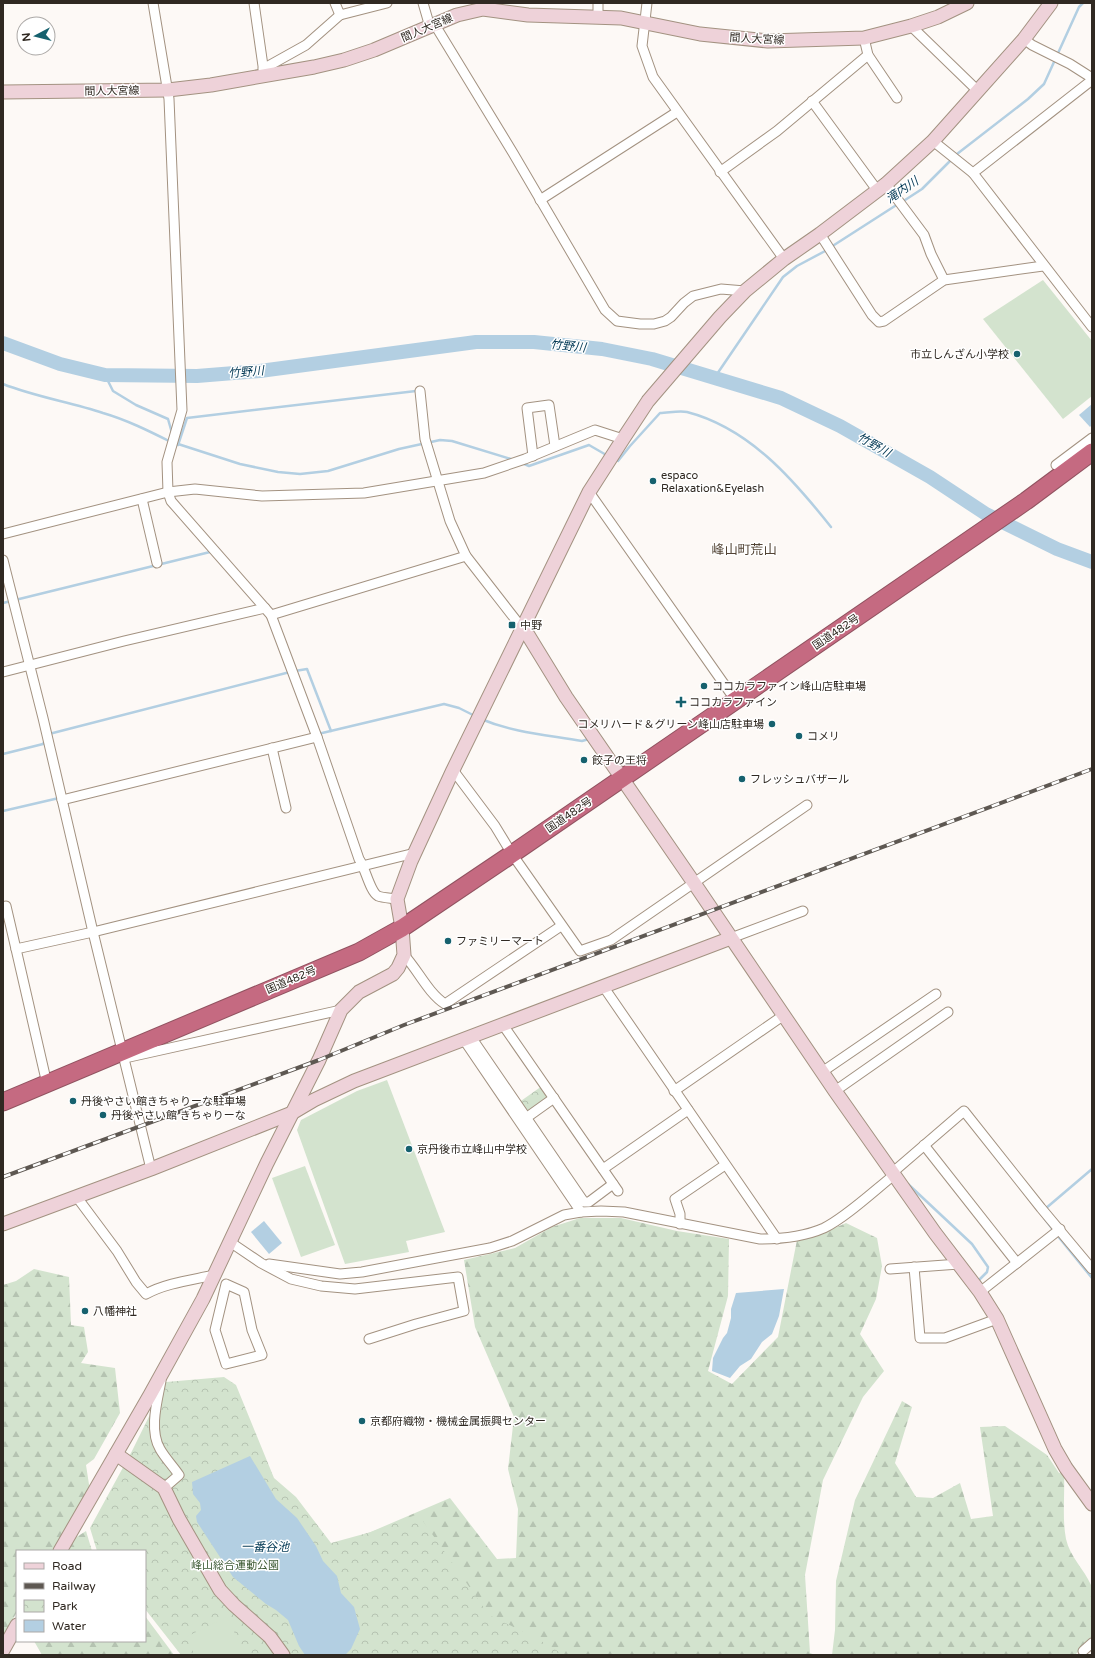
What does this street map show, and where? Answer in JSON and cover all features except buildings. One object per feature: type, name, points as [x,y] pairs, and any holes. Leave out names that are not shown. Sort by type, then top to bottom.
[{"type":"highway","name":"国道482号","points":[[3,1102],[124,1055],[359,952],[402,928],[736,701],[1026,501],[1092,452]]},
{"type":"street","points":[[154,3],[168,90],[182,398],[182,410],[167,462],[168,492],[171,501],[268,611],[317,737],[359,859],[363,865],[373,891],[378,896],[397,899]]},
{"type":"street","points":[[254,3],[264,72],[306,45],[340,15],[387,3]]},
{"type":"street","points":[[336,3],[340,15]]},
{"type":"street","points":[[423,3],[433,26],[540,200],[605,310],[617,321],[654,324],[665,321],[671,317],[693,296],[721,289],[745,292]]},
{"type":"street","points":[[598,3],[598,17]]},
{"type":"street","points":[[646,3],[642,46],[653,77],[784,259]]},
{"type":"street","name":"間人大宮線","points":[[3,92],[168,90],[211,85],[264,72],[314,67],[344,60],[374,50],[457,15],[483,9],[528,15],[621,18],[700,34],[768,41],[864,38],[911,26],[938,17],[967,3]]},
{"type":"street","points":[[61,1550],[162,1374],[203,1299],[319,1060],[341,1010],[359,992],[393,974],[404,955],[402,928],[397,899],[415,853],[453,770],[589,492],[652,396],[720,317],[745,292],[784,259],[882,187],[933,141],[1024,39],[1051,3]]},
{"type":"street","points":[[911,26],[978,91]]},
{"type":"street","points":[[864,38],[868,55],[897,98]]},
{"type":"street","points":[[973,173],[1092,79],[1070,64],[1032,45],[1024,39]]},
{"type":"street","points":[[720,172],[777,132],[868,55]]},
{"type":"street","points":[[812,101],[924,236],[944,280]]},
{"type":"street","points":[[540,200],[677,112]]},
{"type":"street","points":[[933,141],[973,173],[1043,266],[1092,327]]},
{"type":"street","points":[[820,234],[872,315],[879,322],[884,321],[944,280],[1043,266]]},
{"type":"street","points":[[420,391],[425,440],[450,521],[466,556],[528,635],[566,697],[835,1091],[893,1174],[980,1292],[997,1319],[1055,1449],[1066,1468],[1092,1504]]},
{"type":"street","points":[[533,456],[526,408],[549,405],[555,446]]},
{"type":"street","points":[[3,534],[168,492],[195,489],[262,496],[364,494],[484,473],[533,456],[595,430],[623,439]]},
{"type":"street","points":[[1056,465],[1092,438]]},
{"type":"street","points":[[589,492],[736,701]]},
{"type":"street","points":[[142,499],[157,563]]},
{"type":"street","points":[[3,672],[124,641],[268,611],[466,556]]},
{"type":"street","points":[[3,560],[43,718],[93,932],[151,1169]]},
{"type":"street","points":[[62,800],[317,737]]},
{"type":"street","points":[[272,748],[286,808]]},
{"type":"street","points":[[453,770],[495,826],[512,854],[561,926],[580,951],[611,940],[807,805]]},
{"type":"street","points":[[16,949],[93,932],[415,853]]},
{"type":"street","points":[[3,907],[6,906],[47,1084]]},
{"type":"street","points":[[3,1224],[151,1169],[292,1113],[314,1100],[354,1081],[803,911]]},
{"type":"street","points":[[404,955],[438,999],[445,1004],[561,926]]},
{"type":"street","points":[[603,986],[777,1239]]},
{"type":"street","points":[[822,1072],[936,994]]},
{"type":"street","points":[[124,1055],[341,1010]]},
{"type":"street","points":[[835,1091],[948,1012]]},
{"type":"street","points":[[674,1091],[784,1015]]},
{"type":"street","points":[[468,1038],[584,1202],[589,1202],[615,1188],[503,1025]]},
{"type":"street","points":[[468,1038],[581,1212]]},
{"type":"street","points":[[526,1118],[554,1098]]},
{"type":"street","points":[[603,1169],[688,1110]]},
{"type":"street","points":[[261,1263],[340,1274],[362,1272],[490,1248],[512,1242],[564,1215],[601,1211],[624,1212],[760,1239],[777,1239],[824,1228],[843,1216],[964,1111],[1041,1208],[1092,1269]]},
{"type":"street","points":[[924,1145],[1017,1263]]},
{"type":"street","points":[[680,1224],[680,1214],[675,1199],[725,1165]]},
{"type":"street","points":[[76,1196],[117,1251],[136,1282],[146,1294],[153,1290],[214,1275]]},
{"type":"street","points":[[980,1292],[1060,1229]]},
{"type":"street","points":[[230,1242],[261,1263],[291,1279],[321,1286],[355,1289],[458,1277],[464,1311],[369,1338]]},
{"type":"street","points":[[890,1270],[959,1264]]},
{"type":"street","points":[[914,1267],[920,1338],[945,1338],[997,1319]]},
{"type":"street","points":[[226,1284],[244,1292],[252,1330],[262,1355],[226,1364],[215,1330],[222,1302],[226,1284]]},
{"type":"street","points":[[203,1299],[222,1302]]},
{"type":"street","points":[[162,1374],[156,1411],[156,1436],[159,1448],[179,1475],[164,1488]]},
{"type":"street","points":[[116,1454],[164,1488],[179,1519],[220,1590],[234,1606],[270,1637],[283,1655]]},
{"type":"street","points":[[3,1650],[16,1628]]},
{"type":"street","points":[[1083,1651],[1092,1643]]},
{"type":"green space","points":[[1043,280],[1092,341],[1092,396],[1063,419],[983,319]]},
{"type":"green space","points":[[387,1080],[445,1232],[406,1241],[409,1252],[345,1264],[297,1130],[301,1120],[357,1091]]},
{"type":"green space","points":[[542,1086],[551,1097],[527,1115],[518,1103]]},
{"type":"green space","points":[[305,1166],[335,1245],[301,1257],[272,1178]]},
{"type":"green space","points":[[580,1218],[621,1218],[677,1231],[729,1239],[728,1296],[708,1371],[732,1384],[778,1337],[797,1240],[828,1231],[846,1223],[877,1238],[882,1266],[876,1299],[860,1334],[884,1371],[863,1397],[823,1480],[805,1575],[810,1653],[815,1655],[447,1655],[331,1549],[450,1498],[497,1559],[516,1558],[518,1509],[508,1469],[514,1417],[475,1327],[464,1260],[515,1248],[552,1227]]},
{"type":"green space","points":[[34,1269],[69,1277],[71,1325],[84,1327],[88,1352],[81,1363],[115,1368],[120,1413],[94,1459],[86,1465],[90,1491],[55,1550],[16,1550],[16,1614],[3,1636],[3,1285],[16,1281]]},
{"type":"green space","name":"峰山総合運動公園","points":[[224,1377],[236,1385],[274,1478],[296,1497],[331,1543],[371,1532],[418,1514],[489,1615],[538,1639],[564,1655],[181,1655],[146,1610],[146,1550],[97,1550],[90,1528],[132,1451],[166,1382]]},
{"type":"green space","points":[[902,1401],[912,1407],[895,1463],[916,1497],[933,1498],[960,1483],[971,1519],[993,1516],[980,1427],[1005,1426],[1047,1455],[1059,1473],[1064,1474],[1064,1515],[1066,1539],[1071,1552],[1091,1585],[1093,1595],[1092,1637],[1075,1655],[832,1655],[835,1630],[836,1581],[855,1500]]},
{"type":"green space","points":[[86,1531],[92,1550],[69,1550],[75,1538]]},
{"type":"green space","points":[[146,1617],[174,1655],[42,1655],[35,1642],[146,1642]]},
{"type":"green space","points":[[227,1617],[245,1655],[195,1655],[186,1637]]},
{"type":"water","points":[[1092,404],[1092,425],[1090,427],[1079,415]]},
{"type":"water","points":[[264,1221],[282,1243],[269,1254],[251,1232]]},
{"type":"water","points":[[784,1289],[779,1316],[772,1334],[762,1342],[751,1359],[740,1366],[730,1378],[712,1371],[713,1358],[727,1333],[731,1318],[731,1309],[736,1293]]},
{"type":"water","name":"一番谷池","points":[[250,1456],[276,1499],[297,1518],[316,1546],[323,1561],[337,1576],[341,1593],[354,1607],[360,1629],[351,1649],[345,1655],[305,1655],[299,1646],[288,1620],[233,1577],[197,1522],[196,1516],[201,1510],[200,1503],[193,1494],[192,1482]]},
{"type":"waterway","name":"滝内川","points":[[902,202],[922,189],[957,154],[1028,99],[1044,84],[1079,7],[1083,3]]},
{"type":"waterway","name":"滝内川","points":[[831,247],[898,204]]},
{"type":"waterway","name":"滝内川","points":[[715,377],[783,277],[797,266],[827,250]]},
{"type":"waterway","name":"竹野川","points":[[3,343],[60,364],[105,375],[197,376],[260,371],[476,342],[534,342],[602,349],[652,359],[781,398],[840,426],[930,477],[986,514],[1057,549],[1092,562]]},
{"type":"waterway","points":[[105,375],[113,391],[136,405],[168,419],[172,433]]},
{"type":"waterway","points":[[3,384],[112,416],[138,426],[171,442]]},
{"type":"waterway","points":[[178,445],[187,418],[416,391]]},
{"type":"waterway","points":[[614,459],[618,461],[660,413],[684,411],[709,420],[730,430],[750,443],[785,474],[831,527]]},
{"type":"waterway","points":[[175,443],[240,464],[278,472],[300,474],[328,471],[399,449],[440,440],[452,441],[514,460]]},
{"type":"waterway","points":[[522,463],[529,466],[589,445],[608,456]]},
{"type":"waterway","points":[[3,603],[210,552]]},
{"type":"waterway","points":[[295,671],[307,669],[331,731]]},
{"type":"waterway","points":[[49,734],[290,672]]},
{"type":"waterway","points":[[318,734],[444,704],[459,708],[475,716]]},
{"type":"waterway","points":[[481,719],[506,728],[531,733],[582,741],[589,739]]},
{"type":"waterway","points":[[3,754],[43,744],[45,740]]},
{"type":"waterway","points":[[3,811],[59,798]]},
{"type":"waterway","points":[[1045,1209],[1092,1169]]},
{"type":"waterway","points":[[908,1184],[972,1244],[988,1267],[987,1272],[979,1280],[979,1283]]},
{"type":"waterway","points":[[1044,1218],[1054,1231]]},
{"type":"waterway","points":[[1057,1235],[1092,1278]]},
{"type":"railway","points":[[3,1177],[319,1060],[404,1025],[1092,769]]},
{"type":"place","name":"市立しんざん小学校","points":[[1017,354]]},
{"type":"place","name":"espaco Relaxation&Eyelash","points":[[653,481]]},
{"type":"place","name":"中野","points":[[512,625]]},
{"type":"place","name":"ココカラファイン峰山店駐車場","points":[[704,686]]},
{"type":"place","name":"ココカラファイン","points":[[681,702]]},
{"type":"place","name":"コメリハード＆グリーン峰山店駐車場","points":[[772,724]]},
{"type":"place","name":"コメリ","points":[[799,736]]},
{"type":"place","name":"餃子の王将","points":[[584,760]]},
{"type":"place","name":"フレッシュバザール","points":[[742,779]]},
{"type":"place","name":"ファミリーマート","points":[[448,941]]},
{"type":"place","name":"丹後やさい館きちゃりーな駐車場","points":[[73,1101]]},
{"type":"place","name":"丹後やさい館 きちゃりーな","points":[[103,1115]]},
{"type":"place","name":"京丹後市立峰山中学校","points":[[409,1149]]},
{"type":"place","name":"八幡神社","points":[[85,1311]]},
{"type":"place","name":"京都府織物・機械金属振興センター","points":[[362,1421]]},
{"type":"district","name":"峰山町荒山","points":[[744,550]]}]
